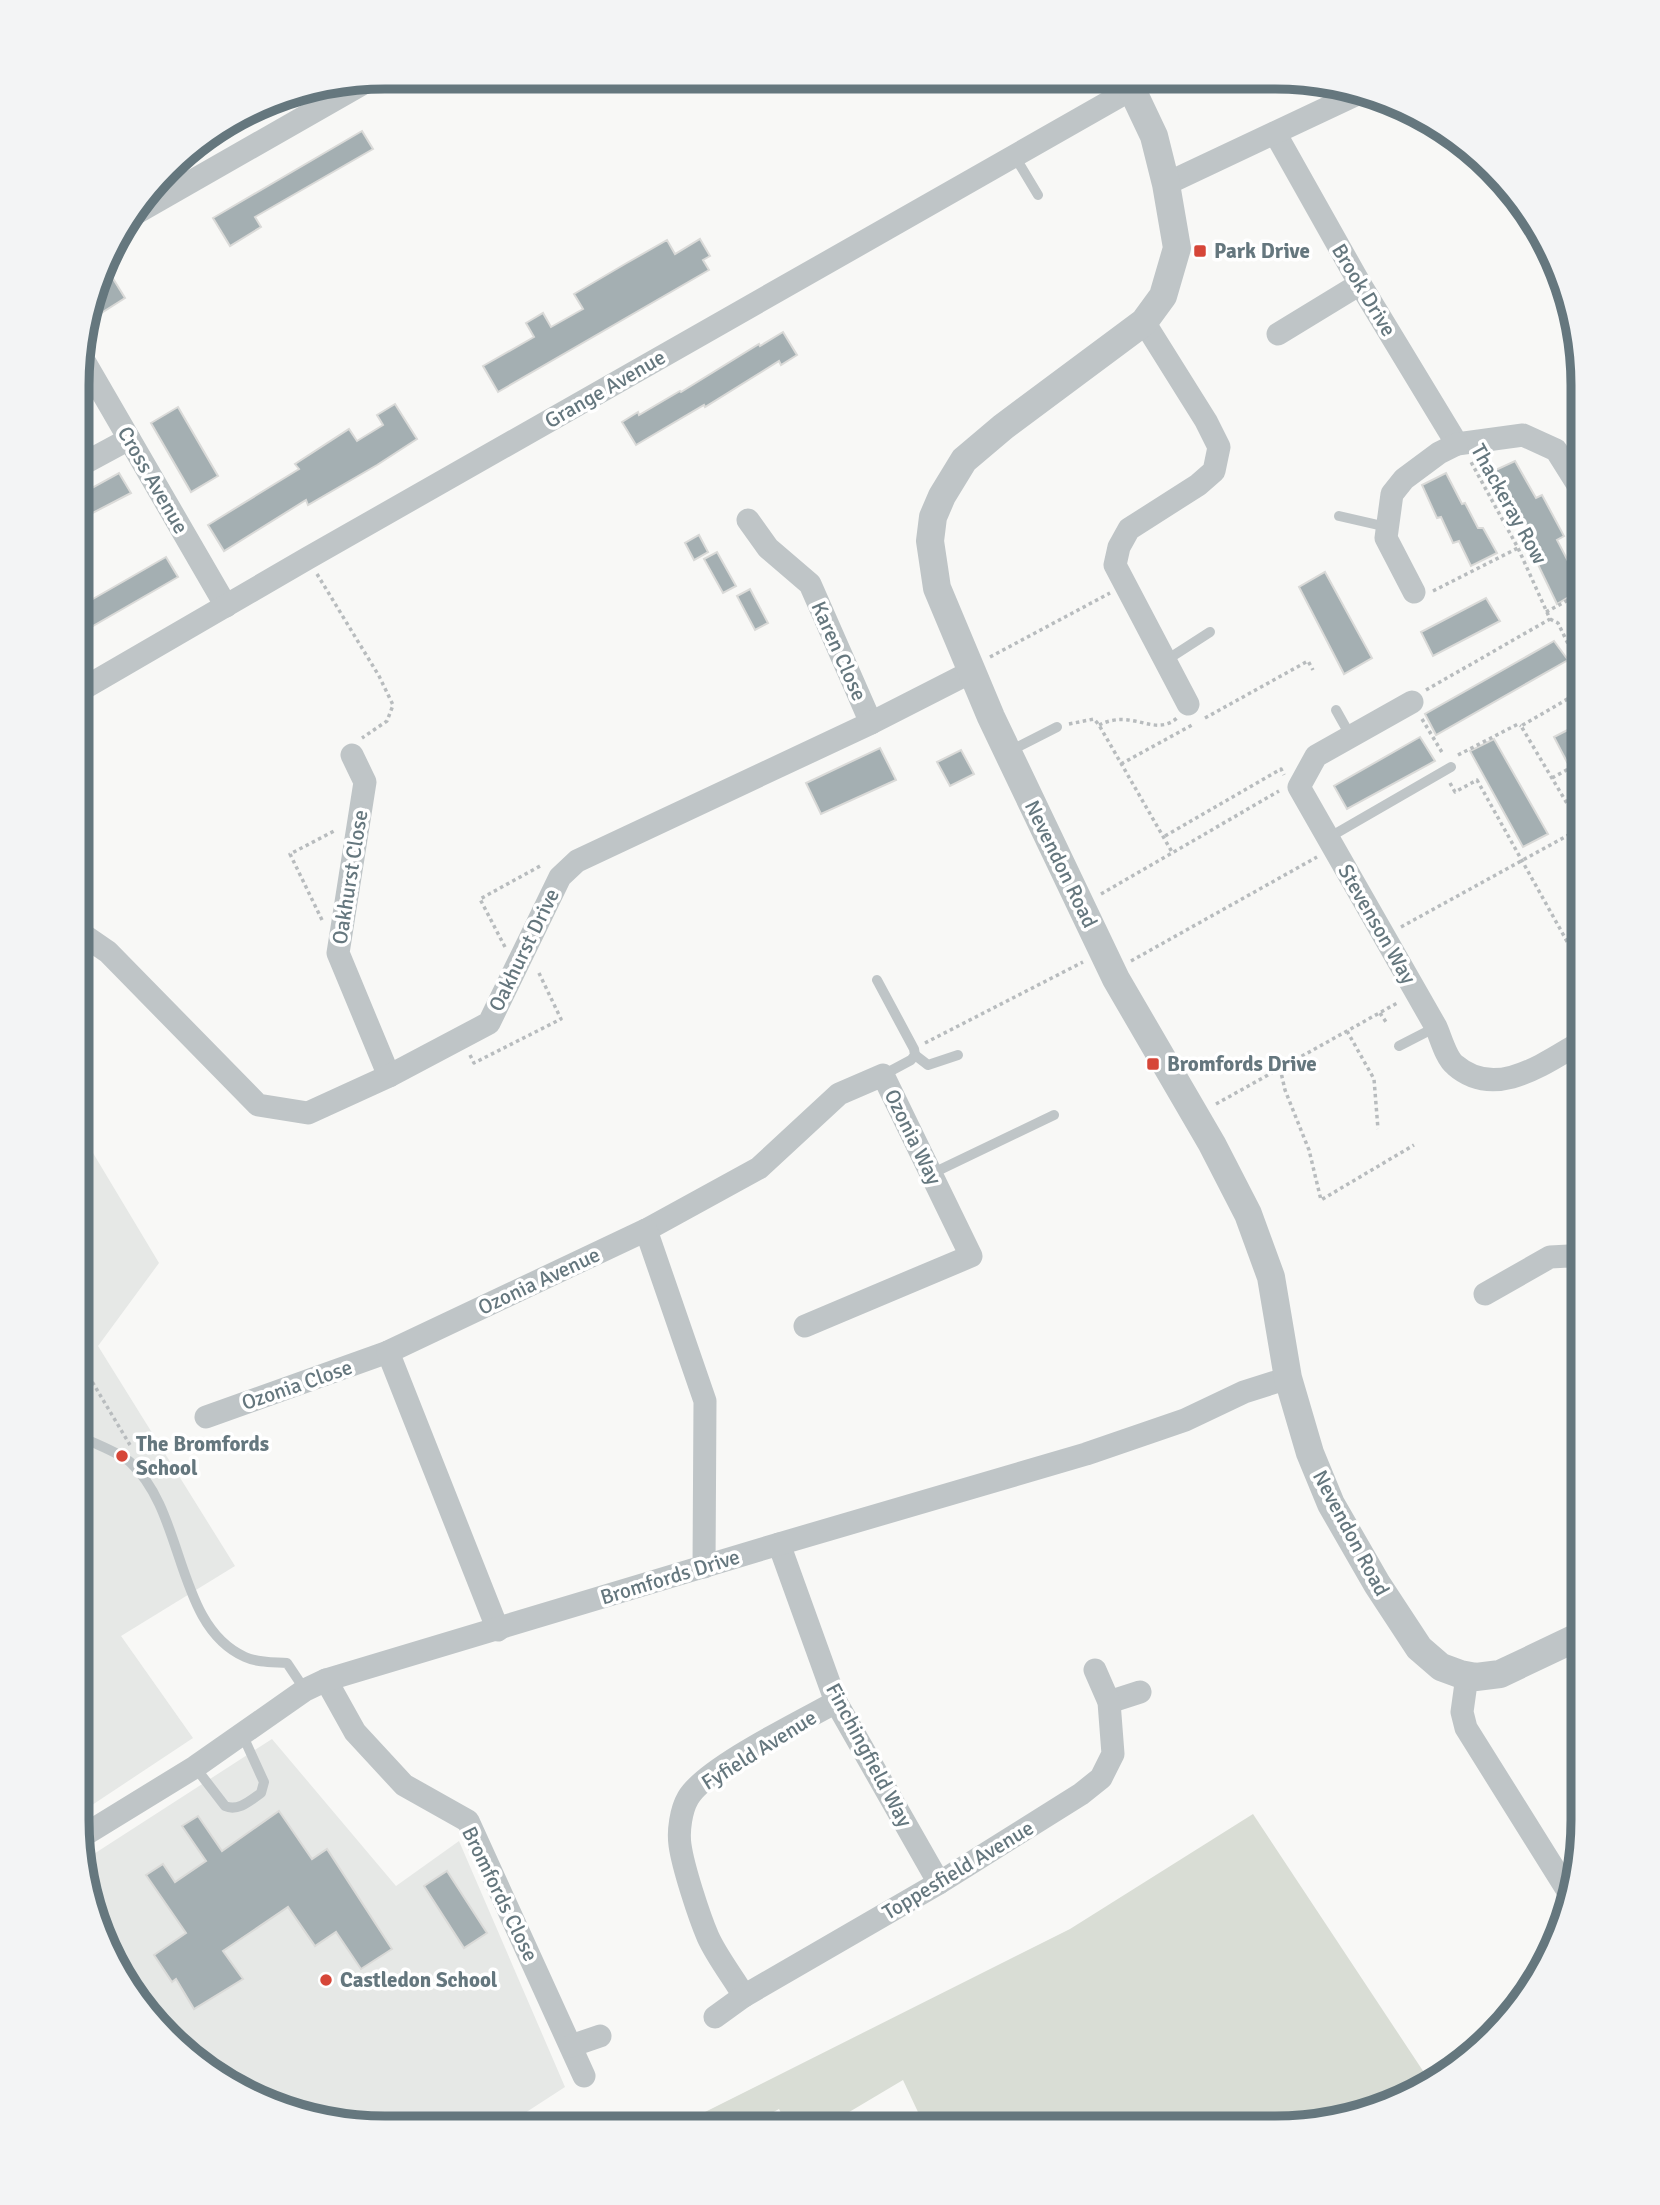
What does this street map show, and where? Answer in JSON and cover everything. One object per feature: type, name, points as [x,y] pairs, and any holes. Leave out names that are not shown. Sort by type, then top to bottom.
[{"type":"street","name":"Grange Avenue","points":[[89,685],[1014,155],[1121,89]]},
{"type":"street","name":"Nevendon Road","points":[[1131,89],[1154,136],[1177,248],[1163,296],[1144,322],[1003,427],[964,460],[942,496],[933,517],[930,541],[937,588],[970,670],[1108,961],[1212,1144],[1248,1214],[1271,1277],[1288,1378],[1316,1470],[1349,1538],[1419,1648],[1441,1667],[1467,1676]]},
{"type":"street","points":[[150,205],[348,92]]},
{"type":"street","points":[[1166,184],[1348,98]]},
{"type":"street","name":"Brook Drive","points":[[1275,133],[1360,284],[1457,444]]},
{"type":"street","points":[[1278,334],[1360,284]]},
{"type":"street","points":[[1144,322],[1206,421],[1219,447],[1214,471],[1198,485],[1129,529],[1119,547],[1115,565],[1165,661],[1190,717]]},
{"type":"street","name":"Cross Avenue","points":[[90,371],[226,606]]},
{"type":"street","points":[[1414,592],[1386,538],[1392,494],[1404,479],[1439,453],[1457,444],[1523,435],[1556,450],[1571,474]]},
{"type":"street","points":[[89,461],[129,439]]},
{"type":"street","name":"Karen Close","points":[[748,520],[768,548],[810,584],[871,723]]},
{"type":"street","name":"Oakhurst Drive","points":[[89,939],[108,952],[258,1105],[307,1113],[389,1076],[489,1023],[560,877],[577,861],[871,723],[970,670]]},
{"type":"street","points":[[1294,786],[1316,756],[1412,702]]},
{"type":"street","name":"Oakhurst Close","points":[[352,755],[365,782],[338,953],[389,1076]]},
{"type":"street","name":"Stevenson Way","points":[[1294,786],[1331,843],[1436,1027],[1454,1065],[1482,1080],[1519,1077],[1571,1048]]},
{"type":"street","name":"Ozonia Way","points":[[646,1230],[758,1168],[839,1094],[883,1075],[971,1256],[805,1326]]},
{"type":"street","points":[[646,1230],[705,1401],[704,1567]]},
{"type":"street","name":"Ozonia Avenue","points":[[388,1352],[646,1230]]},
{"type":"street","points":[[1485,1294],[1550,1257],[1571,1256]]},
{"type":"street","points":[[388,1352],[498,1630]]},
{"type":"street","name":"Ozonia Close","points":[[206,1417],[388,1352]]},
{"type":"street","name":"Bromfords Drive","points":[[90,1832],[195,1766],[316,1685],[1086,1454],[1185,1420],[1244,1392],[1288,1378]]},
{"type":"street","name":"Finchingfield Way","points":[[779,1544],[836,1702],[939,1883]]},
{"type":"street","points":[[1564,1884],[1466,1728],[1462,1712],[1467,1676],[1487,1676],[1515,1668],[1571,1640]]},
{"type":"street","name":"Toppesfield Avenue","points":[[715,2017],[744,1996],[939,1883],[1082,1794],[1101,1778],[1113,1754],[1110,1702],[1095,1670]]},
{"type":"street","name":"Bromfords Close","points":[[316,1685],[404,1786],[468,1821],[584,2076]]},
{"type":"street","points":[[1110,1702],[1140,1692]]},
{"type":"street","name":"Fyfield Avenue","points":[[744,1996],[708,1938],[687,1871],[680,1844],[680,1826],[688,1797],[711,1775],[836,1702]]},
{"type":"street","points":[[571,2046],[600,2036]]},
{"type":"lane","points":[[1014,155],[1038,195]]},
{"type":"lane","points":[[1339,516],[1387,527]]},
{"type":"lane","points":[[1165,661],[1210,632]]},
{"type":"lane","points":[[1336,710],[1350,735]]},
{"type":"lane","points":[[1008,752],[1057,727]]},
{"type":"lane","points":[[1331,843],[1447,769]]},
{"type":"lane","points":[[877,980],[914,1052],[928,1065],[958,1055]]},
{"type":"lane","points":[[1399,1046],[1436,1027]]},
{"type":"lane","points":[[883,1075],[911,1060],[914,1052]]},
{"type":"lane","points":[[931,1174],[1054,1115]]},
{"type":"lane","points":[[89,1441],[129,1461],[147,1483],[161,1506],[199,1608],[217,1637],[246,1658],[287,1663],[316,1685]]},
{"type":"lane","points":[[195,1766],[225,1806],[237,1808],[261,1793],[264,1782],[242,1734]]},
{"type":"path","name":"Thackeray Row","points":[[1457,444],[1467,455],[1518,548],[1546,612],[1550,619],[1558,623],[1571,650]]},
{"type":"path","points":[[1414,592],[1437,590],[1447,582],[1518,548]]},
{"type":"path","points":[[308,558],[379,676],[393,705],[387,721],[347,748],[352,755]]},
{"type":"path","points":[[970,670],[1125,585]]},
{"type":"path","points":[[1546,612],[1571,598]]},
{"type":"path","points":[[1550,619],[1419,693],[1412,702],[1447,761],[1518,724],[1521,726],[1571,697]]},
{"type":"path","points":[[1100,725],[1118,718],[1159,726],[1190,717],[1308,661],[1313,670]]},
{"type":"path","points":[[1121,764],[1182,730],[1190,717]]},
{"type":"path","points":[[1182,730],[1190,717]]},
{"type":"path","points":[[1057,727],[1094,719],[1100,725],[1172,852]]},
{"type":"path","points":[[1521,726],[1571,809]]},
{"type":"path","points":[[1552,778],[1571,768]]},
{"type":"path","points":[[1081,906],[1172,852],[1294,786],[1281,769],[1165,836]]},
{"type":"path","points":[[1447,769],[1455,792],[1477,780],[1571,951]]},
{"type":"path","points":[[338,953],[290,854],[359,818]]},
{"type":"path","points":[[1384,936],[1571,833]]},
{"type":"path","points":[[914,1052],[1108,961],[1331,843]]},
{"type":"path","points":[[461,1038],[474,1063],[561,1020],[532,958],[520,959],[480,899],[548,862]]},
{"type":"path","points":[[1565,941],[1571,938]]},
{"type":"path","points":[[1208,1108],[1401,1002],[1412,1006],[1421,1001]]},
{"type":"path","points":[[1380,1013],[1386,1023]]},
{"type":"path","points":[[1347,1031],[1374,1079],[1378,1129]]},
{"type":"path","points":[[1280,1068],[1285,1090],[1310,1150],[1321,1200],[1414,1145]]},
{"type":"path","points":[[89,1376],[130,1443],[129,1461]]},
{"type":"shaded area","name":"The Bromfords School","points":[[89,1146],[159,1263],[98,1346],[235,1566],[121,1636],[193,1738],[89,1807]]},
{"type":"shaded area","name":"Castledon School","points":[[272,1739],[396,1886],[459,1841],[565,2087],[520,2116],[386,2116],[309,2106],[254,2085],[205,2055],[176,2029],[150,2000],[129,1968],[112,1933],[99,1896],[92,1855]]},
{"type":"shaded area","points":[[1253,1814],[1425,2075],[1388,2093],[1351,2106],[1294,2115],[920,2116],[903,2080],[842,2116],[782,2116],[779,2109],[767,2116],[697,2116],[1070,1929]]},
{"type":"building","points":[[362,131],[373,149],[255,217],[261,227],[230,246],[213,218]]},
{"type":"building","points":[[700,239],[710,256],[703,260],[709,270],[498,392],[483,366],[534,337],[526,323],[543,313],[551,327],[583,309],[574,294],[667,240],[675,254]]},
{"type":"building","points":[[110,277],[125,298],[98,315]]},
{"type":"building","points":[[783,332],[797,355],[781,365],[779,361],[705,407],[704,405],[636,445],[622,422],[681,392]]},
{"type":"building","points":[[395,404],[417,439],[308,505],[306,500],[224,551],[208,525],[299,469],[295,464],[349,429],[357,441],[383,425],[377,415]]},
{"type":"building","points":[[178,407],[218,476],[191,492],[151,423]]},
{"type":"building","points":[[1515,461],[1536,498],[1542,495],[1564,536],[1557,540],[1571,567],[1571,601],[1569,597],[1557,604],[1532,552],[1537,550],[1517,512],[1513,514],[1487,474]]},
{"type":"building","points":[[119,473],[131,493],[89,515],[89,490]]},
{"type":"building","points":[[1446,473],[1462,504],[1465,503],[1478,528],[1483,528],[1497,553],[1471,566],[1459,541],[1453,543],[1441,517],[1437,518],[1422,485]]},
{"type":"building","points":[[699,535],[708,552],[694,560],[685,543]]},
{"type":"building","points":[[717,552],[736,586],[723,593],[704,559]]},
{"type":"building","points":[[166,557],[178,577],[89,628],[89,601]]},
{"type":"building","points":[[1325,572],[1372,658],[1344,674],[1299,587]]},
{"type":"building","points":[[750,589],[768,623],[755,630],[737,596]]},
{"type":"building","points":[[1486,598],[1500,621],[1433,656],[1421,632]]},
{"type":"building","points":[[1554,641],[1568,660],[1436,735],[1425,714]]},
{"type":"building","points":[[1571,728],[1571,760],[1567,762],[1554,737]]},
{"type":"building","points":[[1420,737],[1435,761],[1347,809],[1334,786]]},
{"type":"building","points":[[1494,739],[1548,834],[1523,847],[1470,751]]},
{"type":"building","points":[[880,748],[896,780],[821,814],[806,783]]},
{"type":"building","points":[[961,750],[974,774],[950,786],[937,762]]},
{"type":"building","points":[[279,1811],[312,1859],[327,1849],[392,1949],[361,1969],[336,1932],[315,1946],[288,1907],[223,1951],[243,1979],[194,2009],[176,1979],[172,1982],[154,1955],[186,1933],[146,1875],[163,1864],[175,1882],[206,1861],[182,1826],[198,1816],[222,1851]]},
{"type":"building","points":[[447,1871],[487,1933],[464,1948],[424,1886]]},
{"type":"place","name":"Park Drive","points":[[1200,251]]},
{"type":"place","name":"Bromfords Drive","points":[[1153,1064]]},
{"type":"place","name":"The Bromfords School","points":[[122,1456]]},
{"type":"place","name":"Castledon School","points":[[326,1980]]}]
